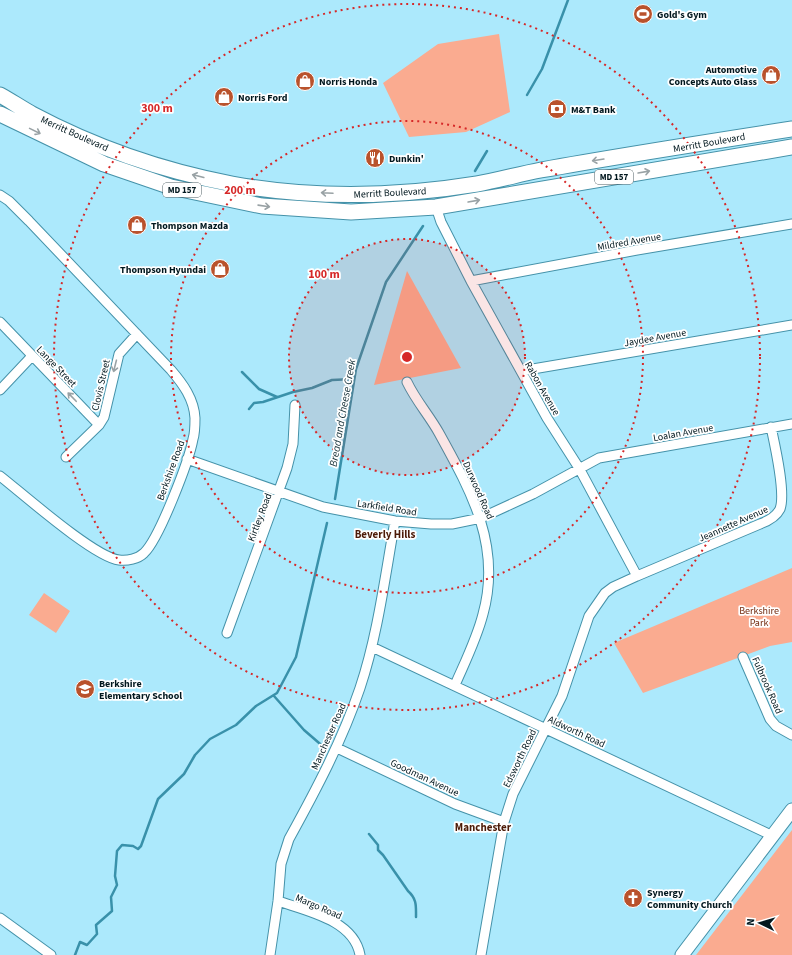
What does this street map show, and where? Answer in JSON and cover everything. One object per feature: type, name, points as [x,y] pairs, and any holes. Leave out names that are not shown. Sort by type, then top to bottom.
[{"type":"main road","name":"Merritt Boulevard","points":[[0,95],[38,117],[126,155],[211,179],[263,188],[329,194],[399,193],[478,184],[540,170],[792,129]]},
{"type":"main road","name":"Merritt Boulevard","points":[[0,114],[104,164],[181,190],[262,206],[322,211],[377,212],[436,207],[792,146]]},
{"type":"main road","points":[[763,133],[771,126],[792,120]]},
{"type":"main road","points":[[721,158],[727,165],[792,155]]},
{"type":"main road","points":[[436,207],[441,195],[472,189],[478,184]]},
{"type":"main road","points":[[377,212],[394,206],[428,200],[433,196],[434,190]]},
{"type":"street","name":"Berkshire Road","points":[[0,195],[9,201],[29,221],[171,370],[189,396],[195,417],[193,439],[187,460],[153,544],[144,554],[133,560],[119,560],[98,551],[0,476]]},
{"type":"street","name":"Rabon Avenue","points":[[436,207],[441,222],[471,281],[547,418],[579,468],[638,576]]},
{"type":"street","name":"Mildred Avenue","points":[[471,281],[792,224]]},
{"type":"street","name":"Lange Street","points":[[0,322],[99,425]]},
{"type":"street","name":"Jaydee Avenue","points":[[521,372],[792,324]]},
{"type":"street","name":"Clovis Street","points":[[66,457],[99,425],[106,410],[119,354],[137,334]]},
{"type":"street","points":[[0,390],[32,356]]},
{"type":"street","name":"Durwood Road","points":[[407,382],[417,402],[432,421],[452,456],[481,518],[489,558],[489,587],[479,627],[455,685]]},
{"type":"street","name":"Kirtley Road","points":[[227,633],[280,493],[293,444],[295,405]]},
{"type":"street","name":"Loalan Avenue","points":[[579,468],[600,458],[612,455],[792,424]]},
{"type":"street","name":"Jeannette Avenue","points":[[638,576],[776,516],[780,509],[781,499],[778,465],[771,427]]},
{"type":"street","name":"Larkfield Road","points":[[187,460],[323,507],[395,521],[442,524],[481,518],[533,494],[579,468]]},
{"type":"street","name":"Manchester Road","points":[[270,955],[283,853],[337,748],[360,688],[372,647],[395,521]]},
{"type":"street","name":"Edsworth Road","points":[[481,955],[504,822],[513,794],[562,696],[594,607],[613,587],[638,576]]},
{"type":"street","name":"Aldworth Road","points":[[372,647],[772,836]]},
{"type":"street","name":"Fulbrook Road","points":[[743,657],[770,719],[776,726],[792,735]]},
{"type":"street","name":"Goodman Avenue","points":[[337,748],[455,804],[504,822]]},
{"type":"street","points":[[682,955],[792,810]]},
{"type":"street","name":"Margo Road","points":[[278,901],[317,914],[340,925],[355,941],[360,955]]},
{"type":"street","points":[[0,918],[51,955]]},
{"type":"green space","points":[[499,34],[510,112],[466,132],[409,137],[383,83],[438,44]]},
{"type":"green space","points":[[407,271],[461,368],[374,385]]},
{"type":"green space","name":"Berkshire Park","points":[[792,568],[792,642],[770,646],[643,693],[614,643]]},
{"type":"green space","points":[[44,593],[70,611],[56,633],[29,615]]},
{"type":"green space","points":[[792,830],[792,955],[696,955]]},
{"type":"waterway","name":"Bread and Cheese Creek","points":[[527,95],[542,69],[568,0]]},
{"type":"waterway","name":"Bread and Cheese Creek","points":[[475,171],[487,151]]},
{"type":"waterway","name":"Bread and Cheese Creek","points":[[335,499],[356,369],[386,282],[423,226]]},
{"type":"waterway","points":[[242,372],[259,389],[277,397]]},
{"type":"waterway","points":[[249,409],[254,403],[263,402],[293,392],[312,388],[332,380],[354,379]]},
{"type":"waterway","name":"Bread and Cheese Creek","points":[[75,955],[80,942],[87,945],[97,934],[96,925],[112,911],[111,897],[117,885],[115,876],[117,851],[122,845],[133,846],[138,849],[141,846],[158,799],[184,774],[195,755],[210,739],[236,725],[256,706],[277,693],[296,657],[327,523]]},
{"type":"waterway","name":"Bread and Cheese Creek","points":[[274,696],[304,730],[326,749]]},
{"type":"waterway","name":"Bread and Cheese Creek","points":[[369,834],[378,845],[378,850],[413,897],[416,906],[416,917]]},
{"type":"place","name":"Gold's Gym","points":[[643,14]]},
{"type":"place","name":"Automotive Concepts Auto Glass","points":[[771,75]]},
{"type":"place","name":"Norris Honda","points":[[305,81]]},
{"type":"place","name":"Norris Ford","points":[[224,97]]},
{"type":"place","name":"M&T Bank","points":[[557,109]]},
{"type":"place","name":"Dunkin'","points":[[375,158]]},
{"type":"place","name":"Thompson Mazda","points":[[137,225]]},
{"type":"place","name":"Thompson Hyundai","points":[[220,269]]},
{"type":"place","name":"Berkshire Elementary School","points":[[85,689]]},
{"type":"place","name":"Synergy Community Church","points":[[633,898]]},
{"type":"district","name":"Beverly Hills","points":[[385,534]]},
{"type":"district","name":"Manchester","points":[[483,827]]}]
